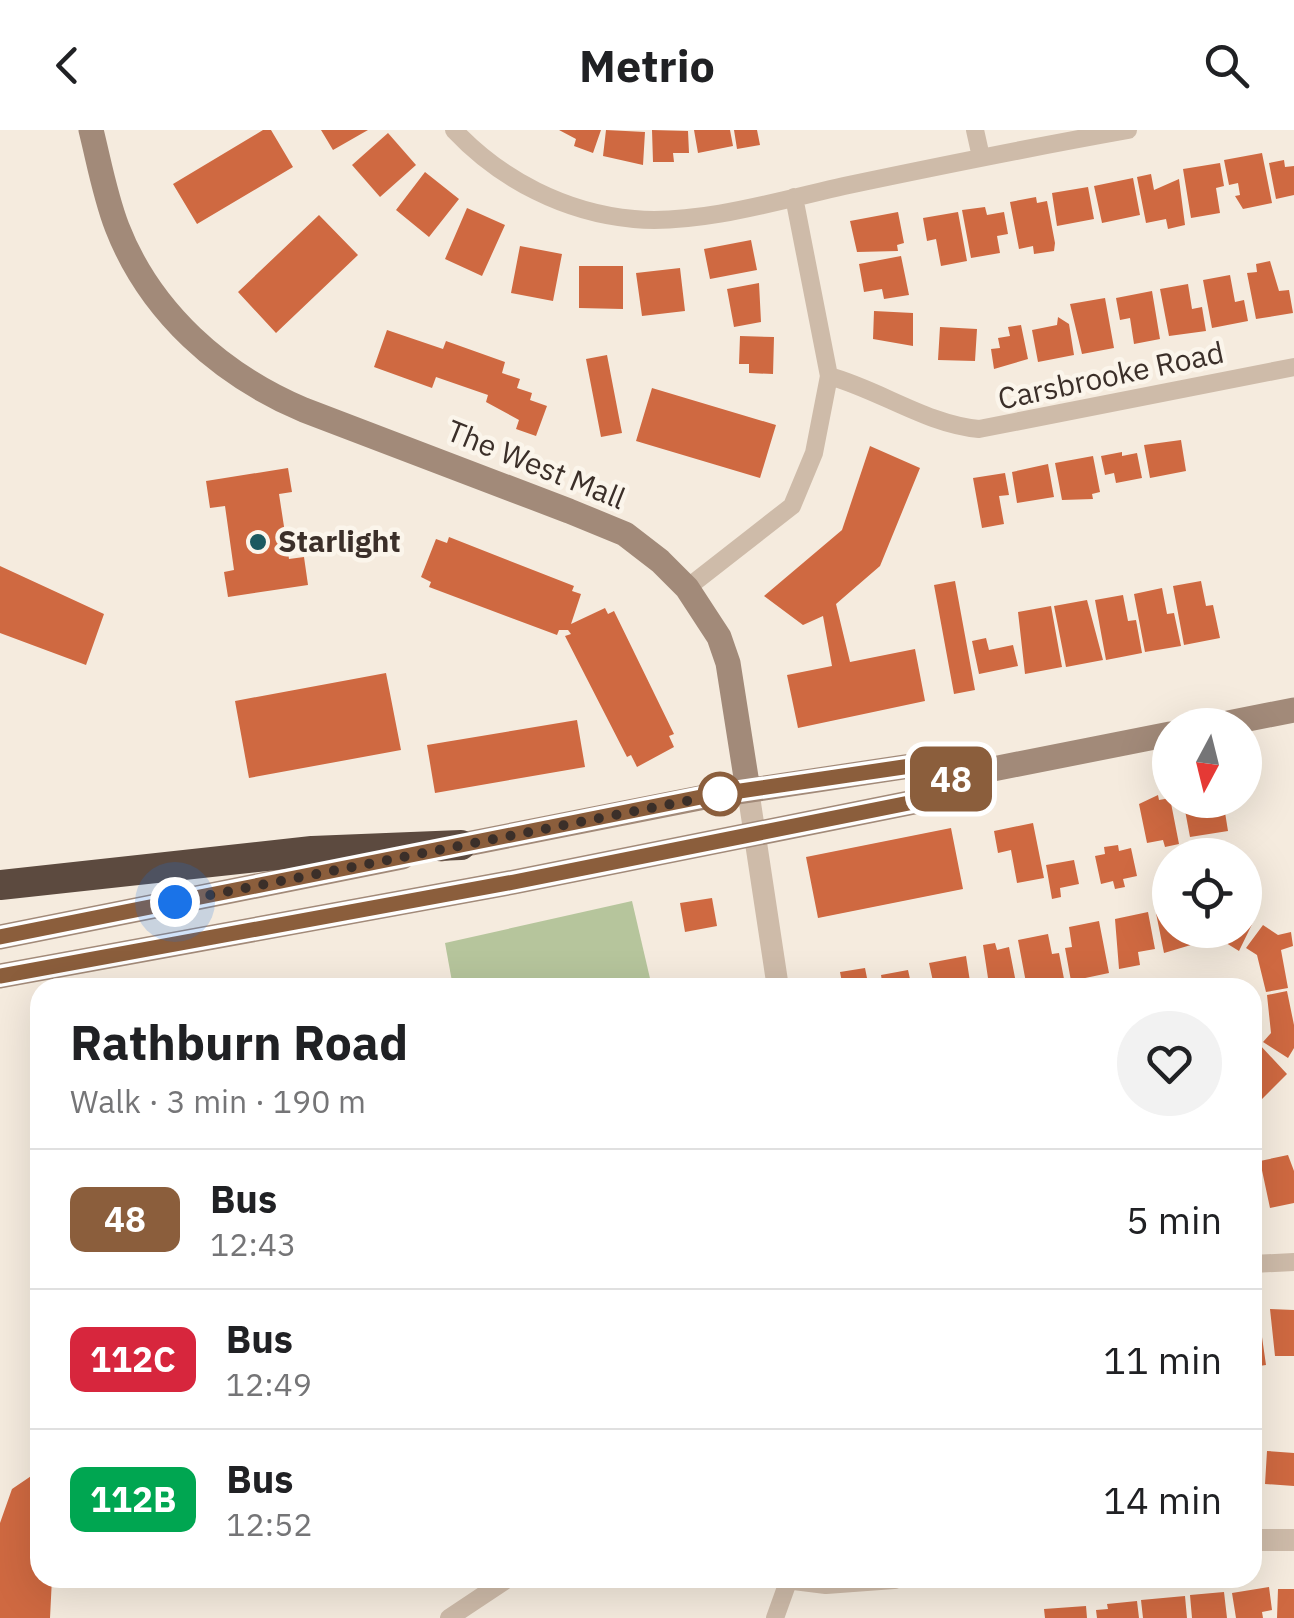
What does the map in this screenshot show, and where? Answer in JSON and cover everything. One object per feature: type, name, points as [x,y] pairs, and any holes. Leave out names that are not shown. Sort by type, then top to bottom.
[{"type":"highway","points":[[0,885],[312,851],[461,846]]},
{"type":"main road","name":"The West Mall","points":[[91,130],[116,225],[139,273],[180,327],[214,358],[257,388],[304,410],[625,534],[687,588],[708,614],[728,663],[748,790]]},
{"type":"main road","points":[[1262,716],[1294,710]]},
{"type":"main road","points":[[0,937],[748,790],[924,764],[954,776],[1152,738]]},
{"type":"main road","points":[[0,976],[514,882],[934,798],[954,776]]},
{"type":"street","points":[[454,130],[495,166],[532,190],[616,217],[671,219],[1128,130]]},
{"type":"street","points":[[975,130],[980,157]]},
{"type":"street","points":[[687,588],[792,506],[814,453],[829,376],[794,197]]},
{"type":"street","name":"Carsbrooke Road","points":[[829,376],[858,384],[933,418],[979,430],[1294,367]]},
{"type":"street","name":"The West Mall","points":[[748,790],[776,978]]},
{"type":"street","points":[[1262,1264],[1294,1262]]},
{"type":"street","points":[[1262,1540],[1294,1540]]},
{"type":"street","points":[[448,1618],[494,1588]]},
{"type":"street","points":[[775,1618],[784,1588]]},
{"type":"green space","points":[[632,901],[650,978],[451,978],[445,943]]},
{"type":"building","points":[[263,130],[271,130],[293,167],[197,224],[173,184]]},
{"type":"building","points":[[321,130],[368,130],[333,150]]},
{"type":"building","points":[[559,130],[601,130],[593,153],[574,146],[576,139]]},
{"type":"building","points":[[606,130],[645,132],[643,165],[603,156]]},
{"type":"building","points":[[652,130],[688,131],[689,153],[673,153],[674,162],[653,162]]},
{"type":"building","points":[[694,130],[730,130],[733,146],[698,153]]},
{"type":"building","points":[[734,130],[757,130],[760,145],[737,149]]},
{"type":"building","points":[[388,133],[416,165],[380,197],[352,165]]},
{"type":"building","points":[[1262,153],[1272,203],[1243,209],[1235,196],[1240,195],[1238,183],[1229,185],[1224,160]]},
{"type":"building","points":[[1284,160],[1285,167],[1294,166],[1294,195],[1276,199],[1269,163]]},
{"type":"building","points":[[1220,163],[1224,186],[1216,188],[1220,213],[1191,218],[1183,169]]},
{"type":"building","points":[[425,172],[459,199],[429,237],[396,210]]},
{"type":"building","points":[[1151,174],[1154,190],[1179,179],[1185,225],[1168,229],[1166,219],[1146,223],[1137,177]]},
{"type":"building","points":[[1133,178],[1140,215],[1102,223],[1094,186]]},
{"type":"building","points":[[1088,187],[1094,219],[1057,226],[1052,193]]},
{"type":"building","points":[[1036,197],[1037,203],[1047,201],[1055,243],[1054,251],[1034,254],[1033,246],[1019,249],[1010,202]]},
{"type":"building","points":[[985,207],[987,215],[1004,212],[1008,234],[997,236],[1000,253],[971,258],[962,210]]},
{"type":"building","points":[[467,208],[505,225],[482,276],[445,259]]},
{"type":"building","points":[[898,212],[904,243],[897,245],[898,251],[857,252],[850,221]]},
{"type":"building","points":[[958,212],[967,261],[941,266],[936,239],[927,241],[923,218]]},
{"type":"building","points":[[319,215],[358,255],[276,333],[238,292]]},
{"type":"building","points":[[751,240],[757,270],[710,279],[704,249]]},
{"type":"building","points":[[520,246],[562,254],[553,301],[511,293]]},
{"type":"building","points":[[901,256],[909,295],[884,299],[882,289],[864,292],[859,264]]},
{"type":"building","points":[[1270,261],[1279,291],[1289,290],[1293,313],[1256,319],[1247,273],[1257,272],[1256,264]]},
{"type":"building","points":[[579,266],[623,266],[623,309],[579,308]]},
{"type":"building","points":[[680,268],[685,311],[642,316],[636,273]]},
{"type":"building","points":[[1230,275],[1235,302],[1244,300],[1248,321],[1212,328],[1203,280]]},
{"type":"building","points":[[759,283],[761,322],[734,327],[727,289]]},
{"type":"building","points":[[1188,284],[1192,309],[1202,307],[1206,331],[1169,336],[1160,289]]},
{"type":"building","points":[[1152,291],[1160,339],[1134,344],[1130,318],[1120,320],[1116,298]]},
{"type":"building","points":[[1105,298],[1114,348],[1082,354],[1070,304]]},
{"type":"building","points":[[874,311],[913,313],[913,346],[873,339]]},
{"type":"building","points":[[1058,317],[1069,324],[1074,355],[1038,362],[1032,330],[1057,325]]},
{"type":"building","points":[[1021,325],[1028,359],[994,369],[991,349],[1000,348],[998,338],[1010,336],[1008,327]]},
{"type":"building","points":[[940,327],[977,329],[975,361],[938,360]]},
{"type":"building","points":[[387,330],[443,349],[446,341],[505,362],[502,373],[520,379],[517,388],[532,393],[530,400],[547,406],[536,436],[516,429],[519,420],[486,402],[488,395],[436,377],[432,388],[374,367]]},
{"type":"building","points":[[740,336],[774,337],[773,374],[749,373],[749,364],[739,364]]},
{"type":"building","points":[[607,355],[622,433],[601,437],[586,359]]},
{"type":"building","points":[[652,388],[776,425],[760,478],[636,441]]},
{"type":"building","points":[[1181,440],[1186,471],[1150,478],[1144,445]]},
{"type":"building","points":[[870,446],[920,468],[880,566],[836,604],[850,662],[915,649],[925,701],[798,728],[787,675],[832,666],[823,616],[803,625],[764,596],[842,530]]},
{"type":"building","points":[[1122,452],[1122,456],[1137,453],[1142,478],[1116,483],[1114,473],[1105,475],[1101,456]]},
{"type":"building","points":[[1093,456],[1100,492],[1092,494],[1093,499],[1062,500],[1055,463]]},
{"type":"building","points":[[1048,464],[1054,497],[1017,503],[1012,472]]},
{"type":"building","name":"Starlight","points":[[288,468],[292,492],[279,494],[289,559],[304,557],[308,585],[228,597],[224,572],[234,570],[225,506],[210,508],[206,481]]},
{"type":"building","points":[[1005,473],[1009,495],[999,496],[1004,524],[982,528],[973,478]]},
{"type":"building","points":[[449,537],[574,586],[572,591],[581,594],[571,624],[605,608],[608,614],[614,611],[674,734],[669,736],[674,747],[637,767],[631,755],[627,757],[565,636],[571,634],[568,630],[559,630],[557,635],[429,587],[431,582],[421,577],[436,539],[447,543]]},
{"type":"building","points":[[0,566],[104,614],[86,665],[0,633]]},
{"type":"building","points":[[955,581],[975,690],[954,694],[934,585]]},
{"type":"building","points":[[1201,581],[1206,606],[1213,605],[1220,638],[1184,645],[1173,586]]},
{"type":"building","points":[[1162,588],[1167,614],[1174,613],[1181,646],[1145,652],[1134,594]]},
{"type":"building","points":[[1123,595],[1128,621],[1136,620],[1142,653],[1106,660],[1095,600]]},
{"type":"building","points":[[1087,600],[1103,660],[1066,667],[1054,606]]},
{"type":"building","points":[[1051,606],[1062,667],[1025,674],[1018,612]]},
{"type":"building","points":[[986,638],[989,650],[1013,645],[1018,666],[979,674],[972,641]]},
{"type":"building","points":[[386,673],[401,750],[249,778],[235,701]]},
{"type":"building","points":[[577,720],[585,767],[435,793],[427,745]]},
{"type":"building","points":[[1152,798],[1152,818],[1174,818],[1178,838],[1152,838],[1147,843],[1139,804]]},
{"type":"building","points":[[1186,818],[1226,818],[1228,831],[1190,837]]},
{"type":"building","points":[[1033,823],[1044,878],[1017,883],[1011,850],[998,853],[994,831]]},
{"type":"building","points":[[951,828],[963,889],[818,918],[806,857]]},
{"type":"building","points":[[1118,845],[1119,851],[1131,848],[1137,876],[1123,879],[1125,887],[1115,889],[1113,881],[1101,884],[1095,856],[1105,854],[1104,847]]},
{"type":"building","points":[[1074,860],[1079,884],[1060,888],[1061,897],[1052,899],[1046,865]]},
{"type":"building","points":[[712,898],[717,926],[685,932],[680,903]]},
{"type":"building","points":[[1148,912],[1155,949],[1138,952],[1140,965],[1119,969],[1115,919]]},
{"type":"building","points":[[1099,921],[1109,973],[1070,978],[1065,948],[1072,947],[1069,927]]},
{"type":"building","points":[[1262,926],[1278,935],[1291,932],[1293,946],[1281,950],[1288,988],[1266,992],[1257,955],[1246,948],[1262,948]]},
{"type":"building","points":[[1048,934],[1052,954],[1059,953],[1064,978],[1025,978],[1018,940]]},
{"type":"building","points":[[995,943],[997,950],[1009,947],[1015,978],[988,978],[983,945]]},
{"type":"building","points":[[966,956],[969,978],[932,978],[929,963]]},
{"type":"building","points":[[865,968],[867,978],[841,978],[840,972]]},
{"type":"building","points":[[908,970],[910,978],[881,978],[881,975]]},
{"type":"building","points":[[1287,991],[1294,1025],[1294,1048],[1288,1058],[1263,1042],[1271,1033],[1267,995]]},
{"type":"building","points":[[1262,1047],[1287,1074],[1262,1099]]},
{"type":"building","points":[[1288,1155],[1294,1171],[1294,1203],[1270,1208],[1262,1161]]},
{"type":"building","points":[[1270,1309],[1294,1310],[1294,1356],[1275,1356]]},
{"type":"building","points":[[1267,1451],[1294,1453],[1294,1486],[1265,1484]]},
{"type":"building","points":[[30,1477],[30,1588],[52,1588],[50,1618],[0,1618],[0,1523],[12,1489]]},
{"type":"building","points":[[1269,1587],[1272,1610],[1262,1612],[1263,1618],[1236,1618],[1232,1593]]},
{"type":"building","points":[[1278,1589],[1294,1589],[1294,1618],[1277,1618]]},
{"type":"building","points":[[1224,1592],[1227,1618],[1192,1618],[1190,1595]]},
{"type":"building","points":[[1185,1596],[1187,1618],[1143,1618],[1141,1600]]},
{"type":"building","points":[[1137,1601],[1139,1618],[1097,1618],[1096,1610],[1108,1609],[1107,1604]]},
{"type":"building","points":[[1086,1606],[1087,1618],[1045,1618],[1044,1609]]},
{"type":"bus line","name":"48","points":[[0,937],[706,796],[924,764],[954,776],[934,798],[514,882],[0,976]]},
{"type":"place","name":"Starlight","points":[[258,542]]},
{"type":"route","points":[[175,902],[727,793],[720,794]]}]
